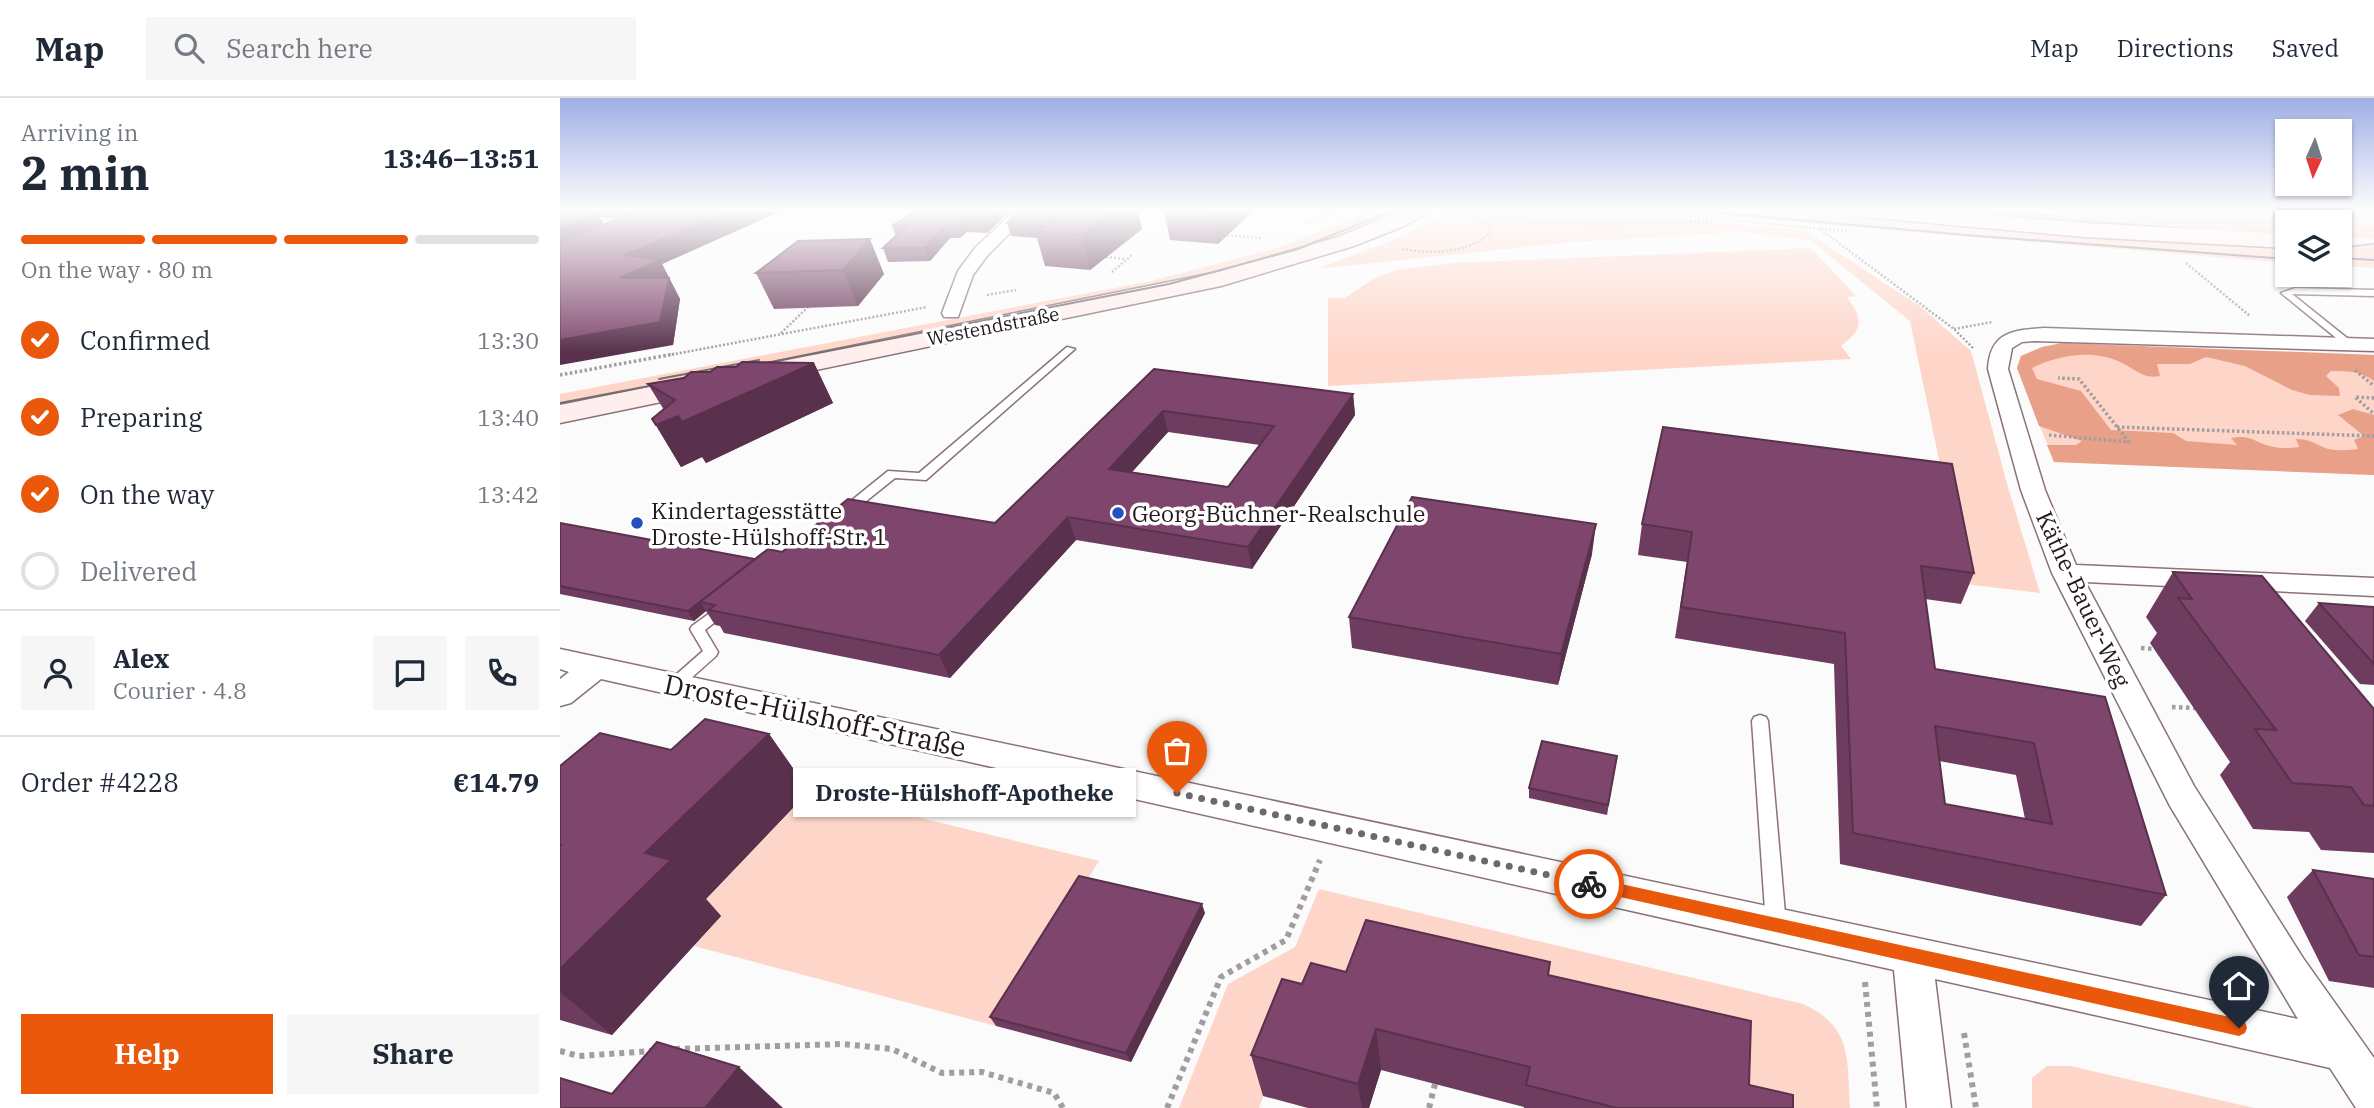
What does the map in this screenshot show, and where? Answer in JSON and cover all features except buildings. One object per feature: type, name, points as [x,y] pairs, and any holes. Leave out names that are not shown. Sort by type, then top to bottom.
[{"type":"main road","name":"Westendstraße","points":[[708,359],[1221,258]]},
{"type":"main road","name":"Westendstraße","points":[[560,414],[1221,279],[1292,258]]},
{"type":"street","points":[[951,313],[964,275],[976,258]]},
{"type":"street","points":[[1998,369],[1999,350],[2003,344],[2028,335],[2374,345]]},
{"type":"street","name":"Käthe-Bauer-Weg","points":[[1998,369],[2033,490],[2066,573],[2182,796],[2289,971],[2374,1096]]},
{"type":"street","points":[[2066,573],[2374,587]]},
{"type":"street","name":"Droste-Hülshoff-Straße","points":[[560,659],[2343,1050]]},
{"type":"street","points":[[560,695],[597,667]]},
{"type":"street","points":[[1912,956],[1929,1108]]},
{"type":"lane","points":[[2349,344],[2285,293],[2374,293]]},
{"type":"lane","points":[[838,517],[892,474],[922,477],[1070,349]]},
{"type":"lane","points":[[674,684],[711,652],[697,629],[740,595]]},
{"type":"lane","points":[[1760,721],[1776,925]]},
{"type":"path","points":[[1118,258],[1127,259]]},
{"type":"path","points":[[1858,258],[1954,329],[1998,369]]},
{"type":"path","points":[[2180,258],[2280,342]]},
{"type":"path","points":[[1112,272],[1127,259]]},
{"type":"path","points":[[780,334],[814,302]]},
{"type":"path","points":[[617,364],[620,354]]},
{"type":"path","points":[[2016,433],[2129,442],[2079,379],[2058,379]]},
{"type":"path","points":[[2374,398],[2355,397],[2374,414]]},
{"type":"path","points":[[2117,427],[2374,436]]},
{"type":"path","points":[[1167,1108],[1221,977],[1286,940],[1334,827]]},
{"type":"path","points":[[1862,946],[1877,1108]]},
{"type":"path","points":[[560,1051],[579,1056],[843,1044],[892,1049],[942,1073],[982,1072],[1054,1093],[1063,1108]]},
{"type":"path","points":[[1429,1108],[1435,1084]]},
{"type":"shaded area","points":[[1238,258],[1278,258],[1184,285],[560,405],[560,394],[1151,281]]},
{"type":"shaded area","points":[[1345,258],[1419,258],[1316,269]]},
{"type":"shaded area","points":[[1569,258],[1820,258],[1856,296],[1847,297],[1856,312],[1859,324],[1854,334],[1841,346],[1851,359],[1328,386],[1328,298],[1345,298],[1373,279],[1396,270],[1453,263]]},
{"type":"shaded area","points":[[1832,258],[1847,258],[1921,307],[1971,351],[2040,593],[1965,584],[1910,321]]},
{"type":"shaded area","points":[[2228,258],[2275,258],[2275,262]]},
{"type":"shaded area","points":[[2352,258],[2374,258],[2374,268],[2352,267]]},
{"type":"shaded area","points":[[2062,343],[2374,355],[2374,475],[2054,462],[2017,368],[2021,356],[2042,347]]},
{"type":"shaded area","points":[[2062,343],[2374,355],[2374,381],[2359,373],[2331,371],[2326,376],[2339,388],[2340,396],[2310,395],[2292,390],[2245,366],[2206,357],[2190,364],[2157,364],[2160,376],[2154,377],[2144,375],[2110,358],[2087,355],[2064,357],[2032,368],[2037,379],[2081,391],[2111,430],[2173,433],[2186,441],[2237,445],[2231,438],[2244,437],[2284,448],[2299,447],[2296,439],[2300,439],[2331,450],[2358,449],[2354,440],[2364,436],[2338,415],[2353,409],[2374,415],[2374,475],[2054,462],[2047,445],[2076,445],[2082,441],[2039,426],[2017,368],[2021,356],[2042,347]]},
{"type":"shaded area","points":[[809,791],[1099,861],[996,1026],[694,946],[721,916],[697,909]]},
{"type":"shaded area","points":[[1319,889],[1803,1004],[1831,1023],[1839,1034],[1847,1060],[1850,1108],[1732,1108],[1292,1022],[1259,1108],[1179,1108],[1228,984],[1295,947]]},
{"type":"shaded area","points":[[2047,1066],[2070,1066],[2254,1108],[2032,1108],[2032,1078]]},
{"type":"tram line","points":[[752,366],[1169,284],[1264,258]]},
{"type":"tram line","points":[[2352,259],[2374,260]]},
{"type":"tram line","points":[[659,379],[759,360]]},
{"type":"tram line","points":[[560,403],[670,382]]},
{"type":"way so far","points":[[1177,793],[1589,884]]},
{"type":"place","name":"Georg-Büchner-Realschule","points":[[1118,513]]},
{"type":"place","name":"Kindertagesstätte Droste-Hülshoff-Str. 1","points":[[637,523]]},
{"type":"place","name":"Droste-Hülshoff-Apotheke","points":[[1177,793]]},
{"type":"route","points":[[1589,884],[2239,1028]]}]
